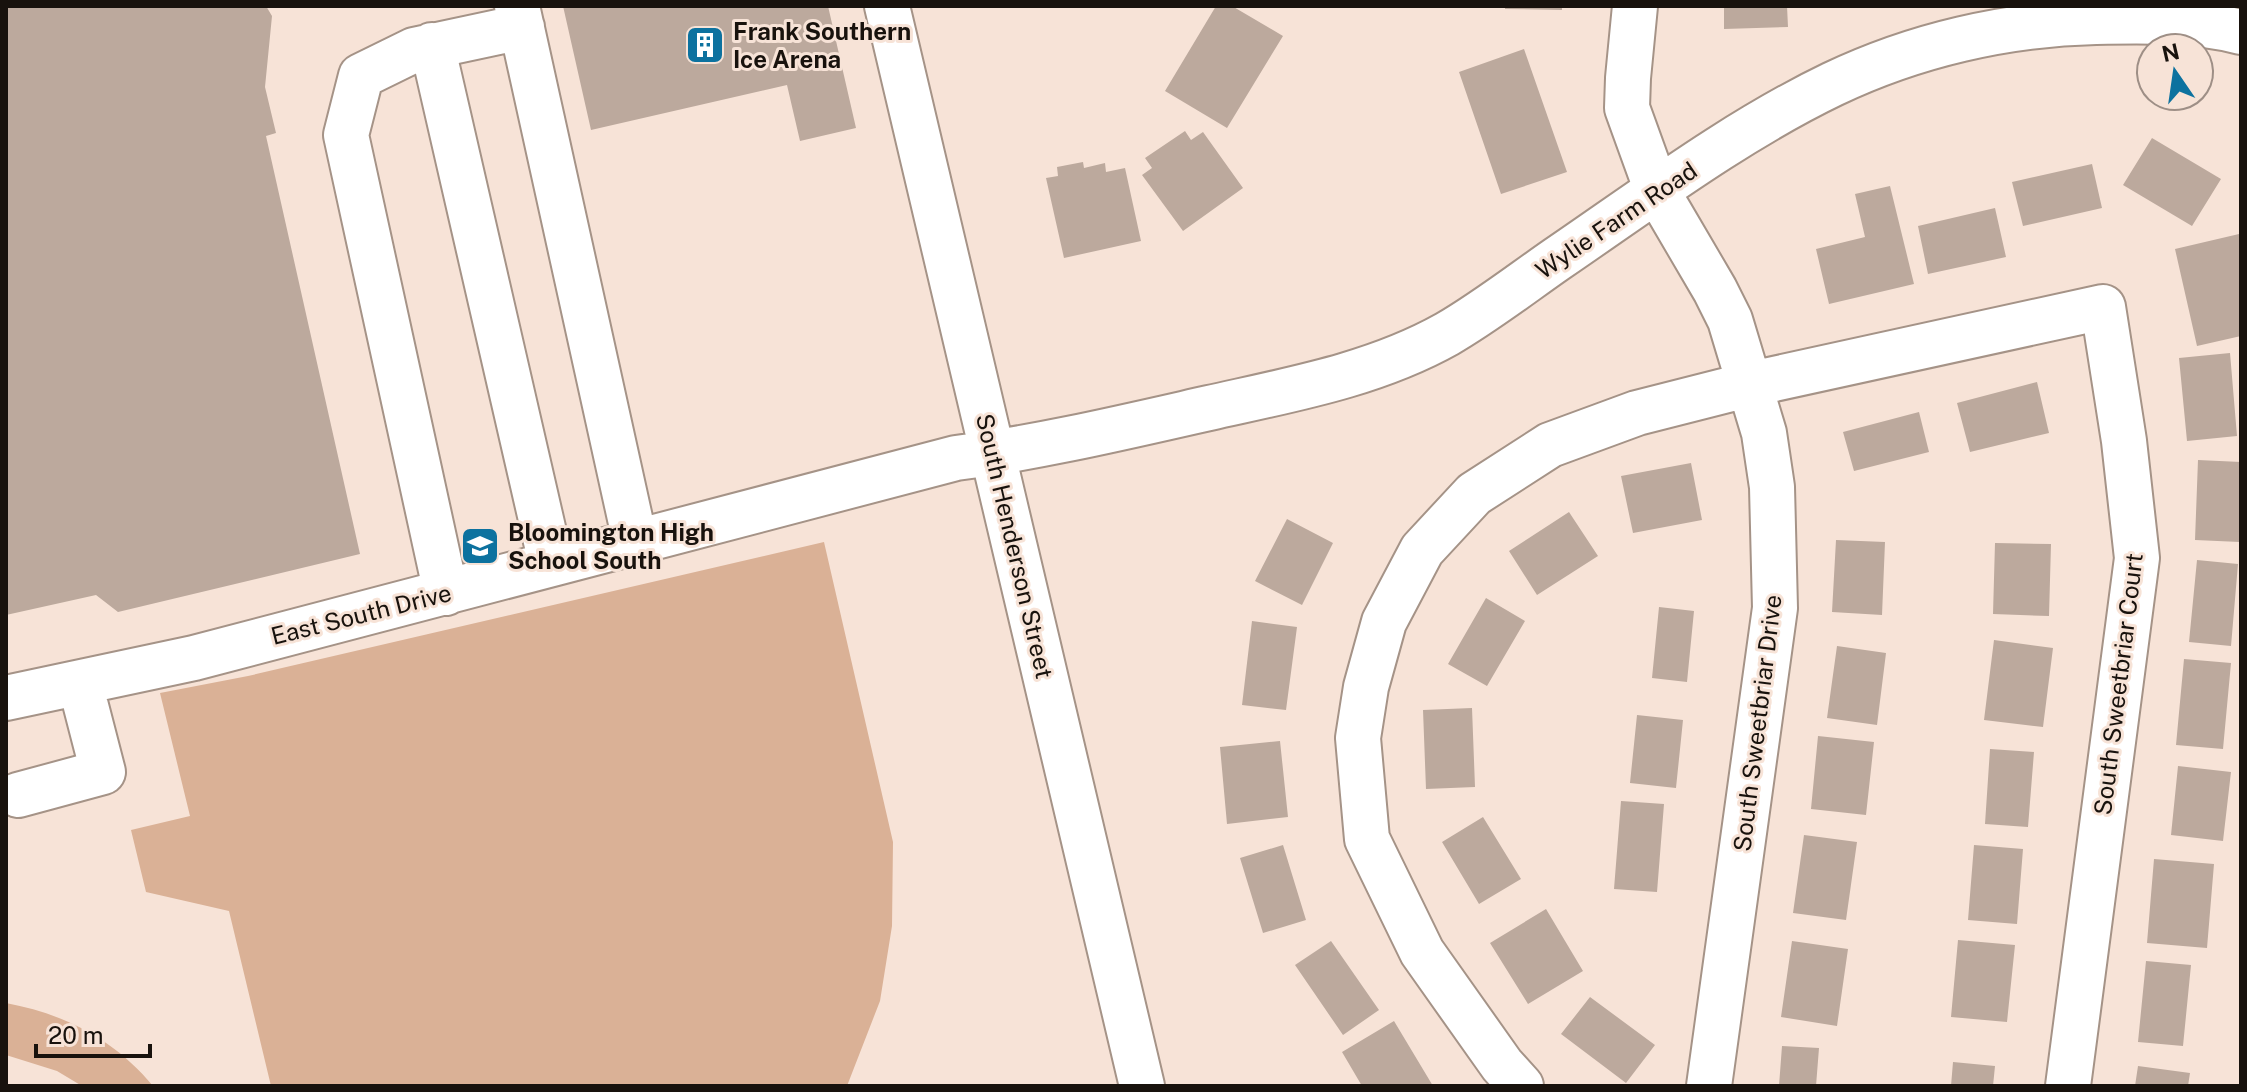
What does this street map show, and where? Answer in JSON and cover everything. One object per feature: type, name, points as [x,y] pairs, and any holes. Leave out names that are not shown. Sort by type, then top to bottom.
[{"type":"street","name":"South Henderson Street","points":[[887,6],[1142,1086]]},
{"type":"street","name":"South Sweetbriar Drive","points":[[1635,6],[1627,108],[1657,191],[1725,310],[1751,384],[1764,433],[1772,487],[1775,608],[1709,1086]]},
{"type":"street","points":[[446,593],[346,135],[361,76],[414,50],[519,17],[635,541]]},
{"type":"street","name":"Wylie Farm Road","points":[[994,453],[1057,442],[1320,383],[1408,353],[1448,334],[1657,191],[1779,113],[1833,84],[1880,64],[2004,29],[2061,23],[2168,22],[2241,32]]},
{"type":"street","points":[[432,45],[551,563]]},
{"type":"street","name":"South Sweetbriar Court","points":[[1751,384],[2103,307],[2124,441],[2137,558],[2068,1086]]},
{"type":"street","points":[[1521,1086],[1502,1065],[1422,952],[1367,839],[1358,738],[1366,687],[1384,622],[1422,550],[1474,494],[1550,445],[1637,413],[1751,384]]},
{"type":"street","name":"East South Drive","points":[[6,698],[194,658],[956,458],[994,453]]},
{"type":"street","points":[[18,795],[103,772],[80,683]]},
{"type":"shaded area","points":[[824,542],[893,842],[892,926],[880,1001],[847,1086],[271,1086],[229,911],[146,892],[131,830],[190,816],[160,693],[248,676]]},
{"type":"shaded area","points":[[6,1003],[49,1014],[87,1031],[122,1055],[153,1086],[82,1086],[57,1071],[6,1055]]},
{"type":"building","points":[[6,6],[266,6],[272,16],[265,87],[276,133],[266,136],[360,554],[118,612],[96,595],[6,615]]},
{"type":"building","name":"Frank Southern Ice Arena","points":[[563,6],[828,6],[856,128],[800,141],[787,85],[591,130]]},
{"type":"building","points":[[1216,6],[1232,6],[1283,36],[1227,128],[1165,91]]},
{"type":"building","points":[[1505,6],[1562,6],[1562,10],[1505,9]]},
{"type":"building","points":[[1724,6],[1787,6],[1788,27],[1724,29]]},
{"type":"building","points":[[1524,49],[1567,172],[1501,194],[1459,72]]},
{"type":"building","points":[[1185,131],[1191,140],[1203,132],[1243,188],[1183,231],[1142,175],[1152,168],[1145,158]]},
{"type":"building","points":[[2152,138],[2221,179],[2192,226],[2123,185]]},
{"type":"building","points":[[1083,162],[1084,168],[1105,163],[1106,172],[1125,168],[1141,241],[1064,258],[1046,178],[1058,176],[1057,167]]},
{"type":"building","points":[[2092,164],[2102,208],[2023,226],[2012,182]]},
{"type":"building","points":[[1890,186],[1914,284],[1829,304],[1816,249],[1865,237],[1855,194]]},
{"type":"building","points":[[1995,208],[2006,257],[1928,274],[1918,226]]},
{"type":"building","points":[[2239,234],[2241,336],[2197,346],[2175,249]]},
{"type":"building","points":[[2230,353],[2237,436],[2187,441],[2179,358]]},
{"type":"building","points":[[2037,382],[2049,433],[1970,452],[1957,403]]},
{"type":"building","points":[[1919,412],[1929,452],[1854,471],[1843,432]]},
{"type":"building","points":[[2198,460],[2241,462],[2240,542],[2195,540]]},
{"type":"building","points":[[1691,463],[1702,520],[1633,533],[1621,476]]},
{"type":"building","points":[[1569,512],[1598,556],[1537,595],[1509,551]]},
{"type":"building","points":[[1287,519],[1333,543],[1302,605],[1255,581]]},
{"type":"building","points":[[1836,540],[1885,542],[1882,615],[1832,612]]},
{"type":"building","points":[[1995,543],[2051,544],[2049,616],[1993,614]]},
{"type":"building","points":[[2197,560],[2238,564],[2231,646],[2189,642]]},
{"type":"building","points":[[1486,598],[1525,621],[1487,686],[1448,664]]},
{"type":"building","points":[[1659,607],[1694,611],[1687,682],[1652,678]]},
{"type":"building","points":[[1252,621],[1297,627],[1286,710],[1242,705]]},
{"type":"building","points":[[1994,640],[2053,648],[2043,727],[1984,720]]},
{"type":"building","points":[[1837,646],[1886,653],[1877,725],[1827,718]]},
{"type":"building","points":[[2184,659],[2231,663],[2223,749],[2176,745]]},
{"type":"building","points":[[1472,708],[1475,787],[1426,789],[1423,710]]},
{"type":"building","points":[[1637,715],[1683,720],[1676,788],[1630,783]]},
{"type":"building","points":[[1818,736],[1874,742],[1866,815],[1811,809]]},
{"type":"building","points":[[1280,741],[1288,817],[1227,824],[1220,747]]},
{"type":"building","points":[[1990,749],[2034,752],[2028,827],[1985,824]]},
{"type":"building","points":[[2178,766],[2231,772],[2223,841],[2171,835]]},
{"type":"building","points":[[1621,801],[1664,804],[1657,892],[1614,889]]},
{"type":"building","points":[[1483,817],[1521,879],[1479,904],[1442,842]]},
{"type":"building","points":[[1804,835],[1857,842],[1846,920],[1793,913]]},
{"type":"building","points":[[1283,845],[1306,920],[1263,933],[1240,858]]},
{"type":"building","points":[[1974,845],[2023,849],[2017,924],[1968,920]]},
{"type":"building","points":[[2154,859],[2214,864],[2207,948],[2147,943]]},
{"type":"building","points":[[1546,909],[1583,971],[1528,1004],[1490,943]]},
{"type":"building","points":[[1958,940],[2015,945],[2007,1022],[1951,1017]]},
{"type":"building","points":[[1331,941],[1379,1010],[1343,1035],[1295,965]]},
{"type":"building","points":[[1792,941],[1848,949],[1837,1026],[1781,1017]]},
{"type":"building","points":[[2146,961],[2191,965],[2183,1046],[2138,1042]]},
{"type":"building","points":[[1590,997],[1655,1045],[1626,1083],[1561,1034]]},
{"type":"building","points":[[1394,1021],[1433,1086],[1362,1086],[1342,1052]]},
{"type":"building","points":[[1782,1046],[1819,1048],[1816,1086],[1779,1086]]},
{"type":"building","points":[[1953,1062],[1995,1066],[1993,1086],[1951,1086]]},
{"type":"building","points":[[2138,1066],[2190,1073],[2188,1086],[2135,1086]]},
{"type":"place","name":"Frank Southern Ice Arena","points":[[705,45]]},
{"type":"place","name":"Bloomington High School South","points":[[480,546]]}]
